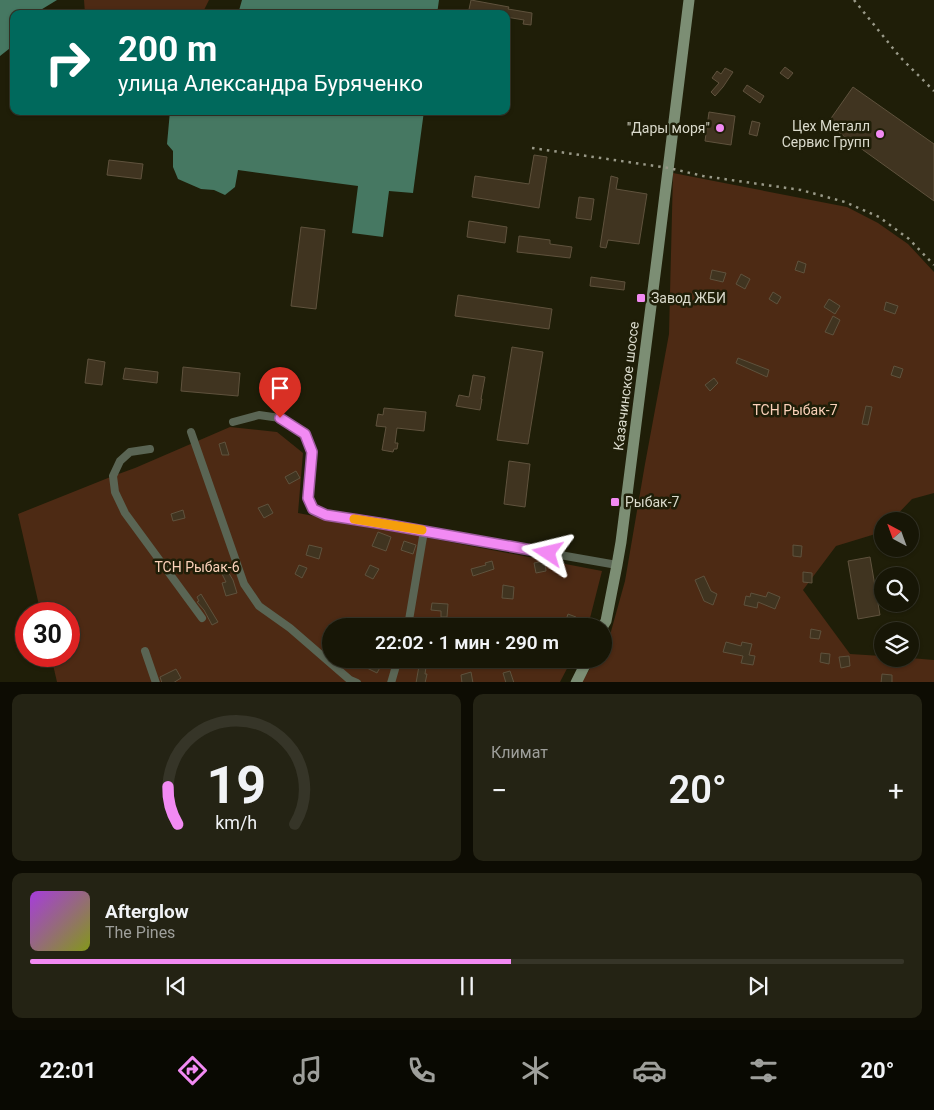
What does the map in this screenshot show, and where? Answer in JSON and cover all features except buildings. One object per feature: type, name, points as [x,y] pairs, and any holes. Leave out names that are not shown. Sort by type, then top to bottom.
[{"type":"main road","name":"Казачинское шоссе","points":[[607,618],[617,565],[689,0]]},
{"type":"main road","points":[[576,682],[583,668]]},
{"type":"street","points":[[232,422],[259,416],[280,418],[305,434],[312,452],[308,498],[313,509],[326,515],[617,565]]},
{"type":"street","points":[[191,432],[244,584],[259,606],[290,628],[350,680],[357,682]]},
{"type":"street","points":[[150,449],[130,452],[120,461],[113,476],[115,492],[125,513],[202,618]]},
{"type":"street","points":[[409,618],[424,531]]},
{"type":"street","points":[[145,651],[156,682]]},
{"type":"street","points":[[391,682],[395,668]]},
{"type":"green space","points":[[84,0],[209,0],[204,10],[85,10]]},
{"type":"green space","name":"ТСН Рыбак-7","points":[[673,173],[847,207],[878,223],[908,244],[934,272],[934,493],[912,499],[900,512],[874,512],[874,534],[836,546],[803,590],[850,654],[874,656],[874,667],[919,667],[919,659],[934,660],[934,682],[582,682],[590,668],[612,668],[612,628],[625,581],[669,334]]},
{"type":"green space","name":"ТСН Рыбак-6","points":[[230,427],[277,432],[303,453],[298,513],[602,571],[590,618],[322,618],[322,668],[567,668],[560,682],[57,682],[54,667],[80,667],[80,602],[38,602],[18,514],[135,468]]},
{"type":"shaded area","points":[[0,0],[57,0],[41,10],[10,10],[10,48],[0,56]]},
{"type":"shaded area","points":[[242,0],[439,0],[438,10],[239,10]]},
{"type":"shaded area","points":[[170,115],[423,115],[413,193],[389,191],[383,237],[352,233],[358,186],[238,170],[235,187],[225,195],[214,190],[201,189],[178,179],[173,167],[173,151],[167,144]]},
{"type":"railway","points":[[854,0],[900,57],[934,91]]},
{"type":"railway","points":[[532,148],[801,190],[845,202],[879,217],[909,239],[934,265]]},
{"type":"slow traffic","points":[[354,519],[422,530]]},
{"type":"place","name":"\"Дары моря\"","points":[[720,128]]},
{"type":"place","name":"Цех Металл Сервис Групп","points":[[880,134]]},
{"type":"place","name":"Завод ЖБИ","points":[[641,298]]},
{"type":"place","name":"Рыбак-7","points":[[615,502]]},
{"type":"route","points":[[280,418],[305,434],[312,452],[308,498],[313,509],[326,515],[548,553]]}]
